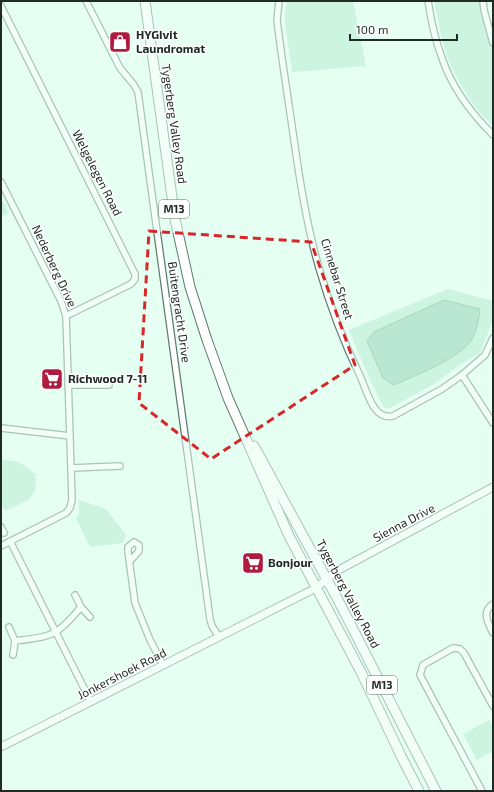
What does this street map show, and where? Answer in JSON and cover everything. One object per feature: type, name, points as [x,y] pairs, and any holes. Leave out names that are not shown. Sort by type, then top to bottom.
[{"type":"main road","name":"Tygerberg Valley Road","points":[[145,1],[169,179],[190,287],[207,340],[233,410],[289,536],[362,674],[419,791]]},
{"type":"main road","name":"Tygerberg Valley Road","points":[[233,410],[260,456],[326,579],[436,791]]},
{"type":"street","name":"Buitengracht Drive","points":[[86,1],[120,68],[138,92],[210,619],[212,626],[219,637]]},
{"type":"street","name":"Cinnebar Street","points":[[279,1],[277,14],[278,28],[298,172],[319,266],[334,312],[369,397],[378,414],[389,417],[442,389],[462,375],[485,355],[493,338]]},
{"type":"street","points":[[428,1],[442,58],[451,80],[463,100],[493,136]]},
{"type":"street","points":[[483,1],[485,16],[493,43]]},
{"type":"street","name":"Welgelegen Road","points":[[1,6],[135,274],[135,280],[131,284],[66,316]]},
{"type":"street","name":"Nederberg Drive","points":[[1,182],[61,301],[66,316],[72,500],[70,508],[62,515],[10,541]]},
{"type":"street","points":[[462,375],[493,423]]},
{"type":"street","points":[[68,385],[109,385]]},
{"type":"street","points":[[1,428],[70,436]]},
{"type":"street","points":[[71,468],[120,466]]},
{"type":"street","name":"Sienna Drive","points":[[316,588],[326,579],[342,569],[493,487]]},
{"type":"street","points":[[1,546],[10,541],[91,702]]},
{"type":"street","points":[[130,561],[135,603],[150,640],[163,665]]},
{"type":"street","name":"Jonkershoek Road","points":[[1,747],[316,588]]},
{"type":"street","points":[[75,595],[81,607],[90,617]]},
{"type":"street","points":[[493,604],[489,607],[486,620],[493,633]]},
{"type":"street","points":[[15,641],[45,638],[66,626],[81,607]]},
{"type":"street","points":[[9,627],[15,641],[13,655]]},
{"type":"street","points":[[482,791],[420,675],[423,665],[453,648],[460,649],[464,653],[493,706]]},
{"type":"highlighted area","points":[[149,231],[311,242],[355,365],[211,459],[139,403]]},
{"type":"shaded area","points":[[287,1],[353,1],[366,66],[292,72],[285,22]]},
{"type":"shaded area","points":[[434,1],[479,1],[488,39],[493,51],[493,126],[472,103],[460,84],[451,65],[443,42]]},
{"type":"shaded area","points":[[1,198],[9,213],[1,217]]},
{"type":"shaded area","points":[[448,289],[493,301],[493,320],[480,353],[461,364],[436,383],[390,408],[385,408],[370,380],[349,330]]},
{"type":"shaded area","points":[[444,300],[480,309],[476,329],[472,339],[466,346],[447,360],[394,385],[383,378],[367,341],[374,332]]},
{"type":"shaded area","points":[[1,459],[18,462],[25,466],[35,474],[36,479],[35,491],[28,500],[5,511],[1,503]]},
{"type":"shaded area","points":[[79,500],[106,509],[126,535],[123,543],[90,547],[76,518],[79,514]]},
{"type":"shaded area","points":[[489,720],[493,726],[493,751],[477,760],[463,734]]},
{"type":"place","name":"HYGIvit Laundromat","points":[[120,42]]},
{"type":"place","name":"Richwood 7-11","points":[[52,379]]},
{"type":"place","name":"Bonjour","points":[[253,563]]}]
